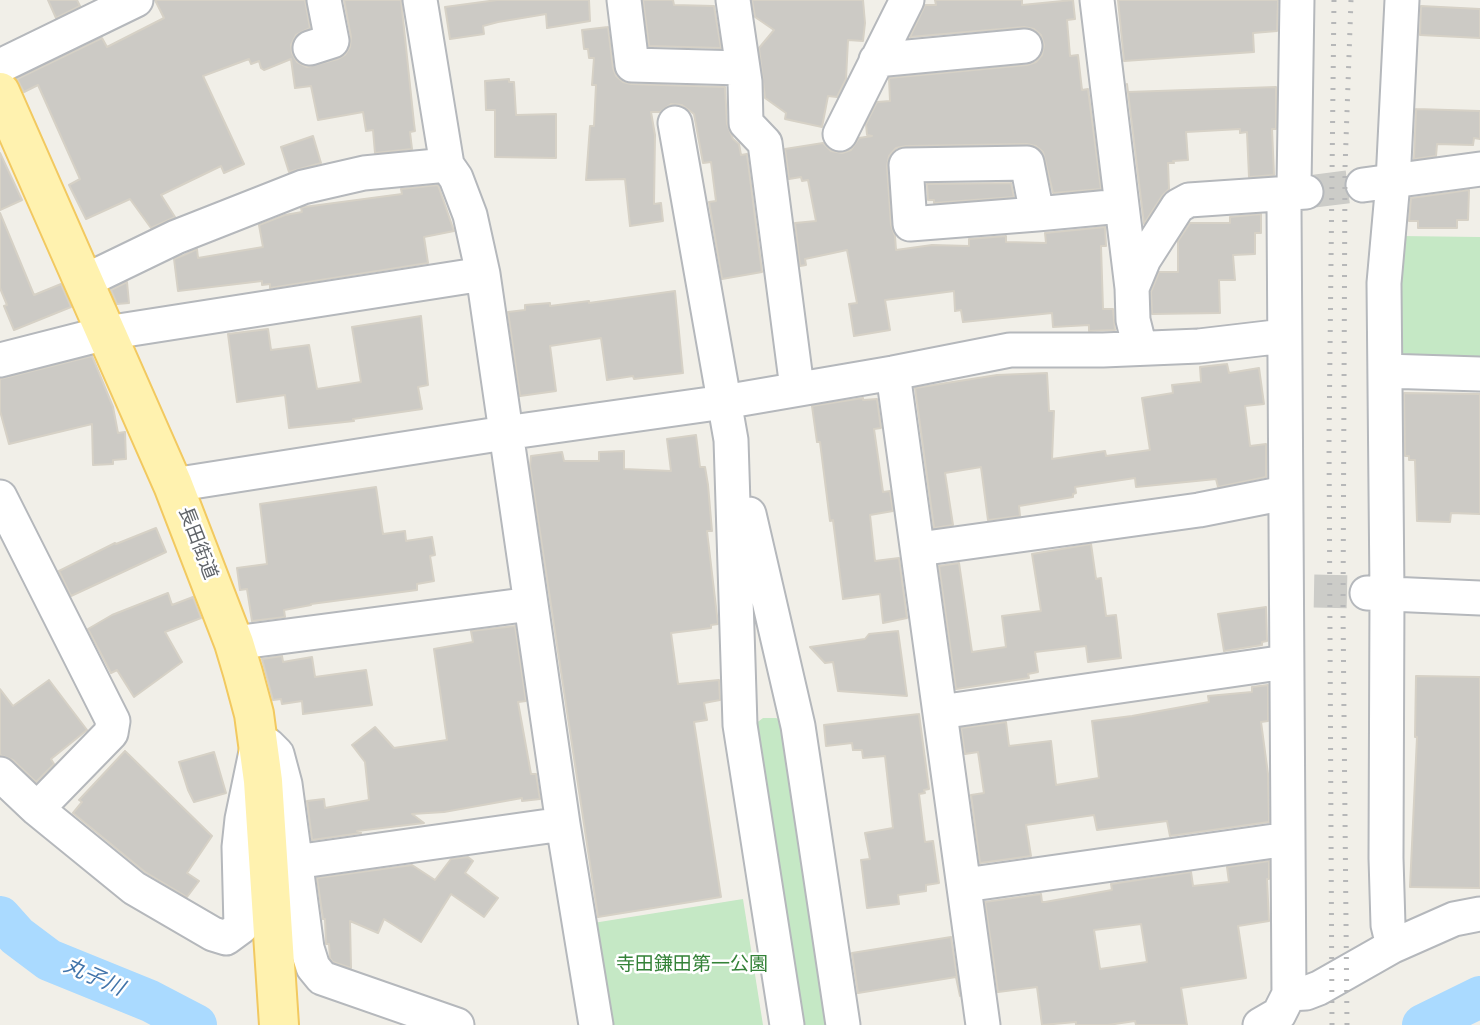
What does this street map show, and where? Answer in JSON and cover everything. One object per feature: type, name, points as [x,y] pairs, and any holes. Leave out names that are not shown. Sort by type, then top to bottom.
[{"type":"main road","name":"長田街道","points":[[0,92],[173,485],[234,643],[254,714],[263,781],[278,1011]]},
{"type":"street","points":[[0,66],[100,8],[136,0]]},
{"type":"street","points":[[310,48],[332,41],[324,0]]},
{"type":"street","points":[[420,0],[447,165],[456,178],[470,215],[483,274],[563,824],[596,1025]]},
{"type":"street","points":[[624,0],[632,65],[742,68]]},
{"type":"street","points":[[733,0],[745,82],[746,123],[765,143],[797,388]]},
{"type":"street","points":[[840,134],[907,0]]},
{"type":"street","points":[[1097,0],[1132,288],[1133,320],[1140,348]]},
{"type":"street","points":[[1260,1025],[1279,1014],[1289,994],[1286,662],[1300,590],[1285,494],[1284,336],[1300,193],[1294,184],[1297,0]]},
{"type":"street","points":[[1393,946],[1388,925],[1375,593],[1385,371],[1384,283],[1378,184],[1402,0]]},
{"type":"street","points":[[876,60],[1025,46]]},
{"type":"street","points":[[675,123],[731,440],[798,726],[844,1025]]},
{"type":"street","points":[[83,282],[176,237],[303,187],[364,173],[447,165]]},
{"type":"street","points":[[1378,184],[1480,169]]},
{"type":"street","points":[[1132,288],[1144,259],[1178,205],[1189,200],[1300,193]]},
{"type":"street","points":[[1037,214],[1121,206]]},
{"type":"street","points":[[0,360],[106,333],[483,274]]},
{"type":"street","points":[[173,485],[724,402],[1010,350],[1199,346],[1284,336]]},
{"type":"street","points":[[1385,371],[1480,374]]},
{"type":"street","points":[[893,373],[984,1025]]},
{"type":"street","points":[[731,440],[740,726],[787,1025]]},
{"type":"street","points":[[919,549],[1199,510],[1285,494]]},
{"type":"street","points":[[0,497],[113,721],[111,733],[37,809]]},
{"type":"street","points":[[1375,593],[1480,598]]},
{"type":"street","points":[[234,643],[531,604]]},
{"type":"street","points":[[940,712],[1286,662]]},
{"type":"street","points":[[0,774],[37,809],[134,888],[213,934],[226,938],[241,928],[239,847],[242,819],[258,742],[268,745],[277,754],[285,785],[307,948],[313,967],[322,978],[457,1025]]},
{"type":"street","points":[[295,862],[563,824]]},
{"type":"street","points":[[965,885],[1288,839]]},
{"type":"street","points":[[1289,994],[1306,993],[1319,988],[1393,946],[1454,919],[1480,914]]},
{"type":"green space","points":[[1400,236],[1480,237],[1480,359],[1399,359]]},
{"type":"green space","points":[[763,718],[776,718],[786,722],[835,1025],[798,1025],[755,724]]},
{"type":"green space","name":"寺田鎌田第一公園","points":[[743,899],[763,1025],[601,1025],[587,924]]},
{"type":"building","points":[[48,0],[77,0],[80,6],[56,18]]},
{"type":"building","points":[[155,0],[305,0],[310,28],[296,35],[291,45],[297,62],[307,67],[338,59],[345,55],[350,47],[351,37],[344,0],[401,0],[415,131],[410,132],[412,149],[375,153],[373,130],[366,131],[363,112],[318,120],[311,86],[295,88],[291,59],[264,70],[259,61],[251,64],[249,59],[203,76],[244,164],[224,173],[221,166],[161,195],[175,217],[151,228],[130,199],[86,219],[69,185],[80,179],[38,85],[24,92],[17,79],[102,38],[107,47],[164,18]]},
{"type":"building","points":[[497,0],[589,0],[590,21],[547,28],[546,14],[498,22],[483,26],[484,34],[450,39],[445,7]]},
{"type":"building","points":[[643,0],[673,0],[674,5],[714,6],[721,48],[649,46]]},
{"type":"building","points":[[752,0],[863,0],[863,41],[848,40],[846,79],[837,97],[828,96],[822,127],[785,119],[786,113],[765,98],[759,48],[774,30],[755,17]]},
{"type":"building","points":[[935,0],[1022,0],[1022,5],[1073,0],[1075,19],[1067,20],[1070,56],[1078,55],[1082,90],[1088,89],[1101,189],[1053,193],[1043,152],[1036,146],[1027,144],[896,148],[889,156],[887,166],[891,225],[896,250],[932,245],[969,246],[969,239],[1006,236],[1006,242],[1046,243],[1045,233],[1105,227],[1106,246],[1101,246],[1103,309],[1113,309],[1115,330],[1089,331],[1089,325],[1053,327],[1052,313],[963,322],[961,310],[955,311],[954,291],[885,300],[890,330],[854,336],[849,304],[857,303],[847,250],[805,259],[806,265],[800,266],[795,223],[816,221],[808,180],[802,181],[801,177],[789,179],[785,149],[823,143],[831,151],[842,153],[851,150],[859,138],[872,136],[867,135],[866,124],[877,102],[890,101],[889,78],[1027,65],[1036,62],[1042,55],[1044,45],[1041,35],[1034,29],[1024,27],[910,37],[925,5],[936,5]]},
{"type":"building","points":[[1118,0],[1278,0],[1277,31],[1253,33],[1254,52],[1124,61]]},
{"type":"building","points":[[1421,6],[1480,9],[1480,38],[1420,35]]},
{"type":"building","points":[[608,27],[613,68],[616,76],[623,82],[725,87],[727,124],[733,139],[739,144],[741,155],[747,154],[762,272],[722,279],[709,202],[716,201],[711,162],[703,163],[694,114],[682,105],[671,104],[660,112],[651,112],[655,135],[654,204],[661,203],[663,221],[630,226],[625,179],[586,180],[590,126],[594,126],[596,85],[592,85],[594,58],[589,58],[588,49],[584,49],[582,30]]},
{"type":"building","points":[[509,79],[509,82],[514,82],[516,115],[556,114],[556,158],[495,157],[495,110],[486,110],[485,81]]},
{"type":"building","points":[[1127,84],[1128,92],[1276,87],[1276,129],[1272,129],[1274,175],[1249,177],[1247,132],[1240,133],[1240,129],[1186,132],[1188,160],[1168,163],[1169,189],[1144,224]]},
{"type":"building","points":[[1416,109],[1480,111],[1480,139],[1474,138],[1473,145],[1437,144],[1436,156],[1414,159]]},
{"type":"building","points":[[313,136],[321,163],[289,172],[281,147]]},
{"type":"building","points":[[0,153],[22,200],[0,210]]},
{"type":"building","points":[[1011,183],[1014,197],[934,203],[934,200],[928,200],[927,184]]},
{"type":"building","points":[[438,185],[454,231],[424,237],[428,263],[270,288],[270,284],[262,285],[262,281],[178,291],[174,259],[197,249],[198,258],[263,247],[259,225],[302,212],[301,208],[402,194],[401,189]]},
{"type":"building","points":[[1469,190],[1468,220],[1457,220],[1457,228],[1418,228],[1418,221],[1409,221],[1411,198]]},
{"type":"building","points":[[0,213],[34,295],[61,284],[71,307],[14,330],[0,288]]},
{"type":"building","points":[[1261,214],[1261,233],[1255,233],[1255,254],[1233,255],[1235,280],[1219,280],[1220,313],[1152,314],[1151,292],[1159,272],[1178,272],[1178,241],[1190,223],[1230,223],[1230,217]]},
{"type":"building","points":[[127,282],[129,303],[117,304],[111,290]]},
{"type":"building","points":[[675,291],[683,373],[607,380],[601,338],[550,346],[556,391],[520,396],[508,312],[525,310],[525,305],[589,303]]},
{"type":"building","points":[[421,316],[428,385],[418,387],[422,409],[353,419],[354,421],[289,428],[285,395],[237,402],[228,334],[268,329],[271,350],[309,345],[317,389],[361,382],[352,327]]},
{"type":"building","points":[[92,356],[113,407],[118,433],[125,432],[126,459],[113,460],[113,464],[93,465],[92,424],[9,444],[0,411],[0,379]]},
{"type":"building","points":[[1227,364],[1229,373],[1259,368],[1264,404],[1245,406],[1250,446],[1266,444],[1266,477],[1218,487],[1216,479],[1136,487],[1135,478],[1075,487],[1076,493],[1073,497],[1019,506],[1020,516],[988,520],[981,467],[945,473],[953,525],[934,528],[915,388],[997,375],[1047,373],[1049,411],[1054,411],[1052,459],[1105,451],[1106,456],[1150,450],[1142,398],[1173,393],[1172,385],[1201,382],[1200,367]]},
{"type":"building","points":[[1404,393],[1480,394],[1480,514],[1451,513],[1450,522],[1417,521],[1415,460],[1409,460],[1409,456],[1405,456]]},
{"type":"building","points":[[863,398],[877,399],[881,428],[874,429],[883,492],[890,491],[893,511],[870,515],[875,561],[899,558],[907,618],[883,623],[880,594],[843,599],[833,520],[830,521],[820,442],[817,442],[812,406]]},
{"type":"building","points":[[696,435],[700,467],[705,467],[708,485],[712,531],[707,531],[718,624],[711,625],[711,628],[671,633],[678,684],[719,680],[720,700],[704,703],[707,720],[694,722],[721,897],[598,917],[530,466],[531,456],[562,452],[564,461],[599,461],[599,452],[624,451],[624,469],[671,471],[667,439]]},
{"type":"building","points":[[376,487],[383,534],[405,531],[406,541],[432,537],[435,555],[430,556],[434,581],[417,584],[417,590],[311,604],[284,610],[285,617],[252,621],[247,589],[240,590],[237,568],[267,564],[260,504]]},
{"type":"building","points":[[156,528],[166,552],[71,596],[59,571],[115,543]]},
{"type":"building","points":[[1091,544],[1096,579],[1101,578],[1106,616],[1116,615],[1121,658],[1088,662],[1086,646],[1035,652],[1038,672],[1028,674],[1029,678],[956,689],[939,566],[959,563],[972,652],[1006,647],[1002,616],[1041,611],[1032,554]]},
{"type":"building","points":[[168,593],[172,605],[193,597],[201,618],[165,632],[182,662],[134,697],[117,670],[111,673],[88,629],[112,615]]},
{"type":"building","points":[[1266,607],[1267,641],[1262,642],[1262,645],[1224,651],[1218,614]]},
{"type":"building","points":[[515,626],[526,701],[518,702],[531,774],[536,774],[540,799],[522,801],[522,798],[444,812],[412,814],[424,823],[357,831],[361,833],[312,840],[307,801],[324,799],[325,808],[369,800],[365,762],[352,745],[375,727],[394,748],[447,740],[434,649],[473,642],[471,631]]},
{"type":"building","points":[[898,631],[907,696],[838,691],[833,662],[825,663],[810,647],[865,639],[869,634]]},
{"type":"building","points":[[282,656],[283,662],[312,657],[315,677],[366,670],[372,705],[303,714],[302,701],[282,704],[281,699],[273,700],[262,659]]},
{"type":"building","points":[[1416,676],[1480,677],[1480,888],[1410,887],[1417,737]]},
{"type":"building","points":[[49,680],[87,730],[51,759],[54,764],[36,782],[13,760],[0,755],[0,689],[13,706]]},
{"type":"building","points":[[1268,685],[1268,721],[1261,722],[1268,774],[1269,822],[1170,836],[1167,821],[1097,830],[1094,815],[1026,825],[1031,856],[980,863],[971,795],[984,793],[978,752],[965,754],[961,728],[1006,722],[1009,746],[1051,741],[1056,785],[1099,778],[1092,721],[1209,702],[1208,696],[1252,692],[1252,687]]},
{"type":"building","points":[[919,714],[929,789],[919,794],[925,842],[933,841],[939,883],[926,885],[926,891],[898,895],[899,904],[867,908],[861,860],[870,859],[865,833],[893,828],[885,756],[863,758],[862,750],[853,750],[852,743],[826,746],[824,725]]},
{"type":"building","points":[[125,751],[212,836],[187,873],[199,881],[187,897],[145,872],[73,813],[82,802],[79,800]]},
{"type":"building","points":[[214,752],[226,793],[194,802],[179,762]]},
{"type":"building","points":[[468,857],[473,861],[465,873],[498,898],[484,917],[451,894],[421,942],[384,919],[378,933],[350,921],[351,968],[333,962],[329,944],[326,944],[325,919],[317,878],[412,865],[435,880],[451,859]]},
{"type":"building","points":[[1269,861],[1269,921],[1238,926],[1246,978],[1181,988],[1187,1025],[1136,1025],[1135,1021],[1108,1025],[1076,1025],[1076,1022],[1042,1025],[1037,987],[998,992],[985,902],[1041,894],[1042,902],[1045,902],[1112,890],[1111,884],[1191,872],[1193,886],[1229,882],[1227,867]],"holes":[[[1141,924],[1147,962],[1100,969],[1094,930]]]},
{"type":"building","points":[[951,937],[960,996],[956,977],[858,993],[852,953]]},
{"type":"waterway","name":"丸子川","points":[[0,917],[17,936],[49,960],[150,1001],[196,1025]]},
{"type":"waterway","name":"丸子川","points":[[1423,1025],[1480,997]]},
{"type":"tunnel","points":[[1315,191],[1363,185]]},
{"type":"tunnel","points":[[1314,591],[1364,592]]},
{"type":"railway","points":[[1332,1025],[1329,439],[1334,0]]},
{"type":"railway","points":[[1347,1025],[1343,610],[1345,168],[1351,0]]}]
